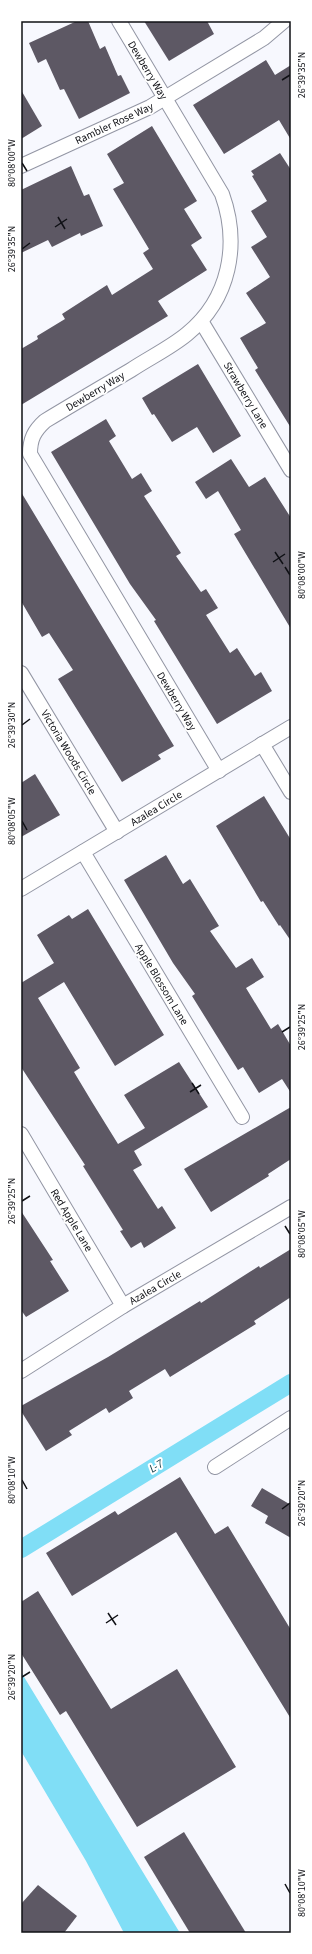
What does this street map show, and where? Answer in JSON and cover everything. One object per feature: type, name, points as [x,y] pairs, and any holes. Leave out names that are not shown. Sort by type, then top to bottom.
[{"type":"street","name":"Dewberry Way","points":[[119,21],[222,194],[230,220],[231,248],[227,275],[216,300],[201,321],[177,342],[45,421],[35,430],[30,441],[30,454],[219,771]]},
{"type":"street","name":"Rambler Rose Way","points":[[21,166],[150,107],[264,38],[284,21]]},
{"type":"street","name":"Strawberry Lane","points":[[201,321],[291,470]]},
{"type":"street","name":"Victoria Woods Circle","points":[[21,673],[117,832]]},
{"type":"street","name":"Azalea Circle","points":[[21,890],[291,727]]},
{"type":"street","points":[[262,744],[291,792]]},
{"type":"street","name":"Apple Blossom Lane","points":[[83,852],[242,1116]]},
{"type":"street","name":"Red Apple Lane","points":[[21,1134],[123,1306]]},
{"type":"street","name":"Azalea Circle","points":[[21,1371],[123,1306],[291,1207]]},
{"type":"street","points":[[215,1467],[291,1418]]},
{"type":"water","points":[[21,1672],[180,1933],[124,1933],[86,1861],[21,1751]]},
{"type":"building","points":[[77,21],[88,21],[100,49],[105,46],[118,76],[121,75],[130,93],[79,119],[64,89],[60,90],[46,59],[38,63],[29,43]]},
{"type":"building","points":[[144,21],[207,21],[214,34],[169,61]]},
{"type":"building","points":[[266,60],[275,75],[291,65],[291,140],[279,120],[224,154],[193,105]]},
{"type":"building","points":[[21,90],[42,126],[21,139]]},
{"type":"building","points":[[152,126],[197,201],[184,209],[202,238],[191,245],[207,270],[158,301],[168,316],[21,405],[21,349],[38,339],[37,336],[65,319],[62,314],[107,285],[112,295],[153,269],[143,253],[149,249],[113,189],[124,183],[107,154]]},
{"type":"building","points":[[280,153],[291,170],[291,428],[255,370],[258,368],[240,338],[266,323],[246,293],[270,277],[251,247],[267,237],[251,211],[267,201],[252,176],[254,175],[251,171]]},
{"type":"building","points":[[71,166],[84,196],[89,194],[103,226],[81,236],[80,233],[52,247],[48,240],[21,253],[21,190]]},
{"type":"building","points":[[198,364],[241,436],[213,453],[197,427],[172,442],[154,414],[152,415],[142,398]]},
{"type":"building","points":[[106,419],[116,436],[109,441],[132,479],[141,473],[152,491],[144,496],[181,553],[176,556],[201,592],[206,589],[218,608],[206,615],[230,653],[237,648],[255,676],[261,672],[272,691],[217,724],[154,621],[156,620],[130,584],[51,452]]},
{"type":"building","points":[[231,459],[249,487],[265,477],[291,518],[291,629],[234,534],[241,530],[218,491],[206,499],[195,482]]},
{"type":"building","points":[[21,492],[174,746],[158,755],[161,759],[122,782],[58,679],[73,670],[49,633],[42,637],[21,601]]},
{"type":"building","points":[[35,774],[60,815],[21,837],[21,783]]},
{"type":"building","points":[[264,796],[291,840],[291,941],[280,925],[279,926],[263,901],[261,902],[216,826]]},
{"type":"building","points":[[166,855],[183,884],[190,879],[219,926],[210,931],[236,968],[252,958],[264,977],[246,988],[271,1029],[278,1024],[291,1046],[291,1093],[282,1079],[259,1093],[243,1067],[238,1070],[192,996],[195,994],[173,963],[124,880]]},
{"type":"building","points":[[88,909],[164,1035],[115,1066],[64,982],[38,998],[80,1068],[74,1072],[92,1102],[118,1144],[145,1128],[124,1095],[179,1062],[208,1107],[134,1151],[142,1165],[133,1170],[158,1209],[162,1206],[176,1228],[144,1248],[141,1242],[131,1248],[120,1231],[123,1230],[83,1166],[85,1165],[21,1067],[21,983],[54,963],[37,935],[69,915],[72,919]]},
{"type":"building","points":[[291,1107],[291,1159],[268,1174],[269,1176],[211,1212],[184,1169]]},
{"type":"building","points":[[21,1211],[53,1260],[50,1261],[69,1291],[26,1317],[21,1310]]},
{"type":"building","points":[[291,1249],[291,1297],[254,1321],[256,1324],[170,1377],[165,1369],[129,1391],[133,1398],[109,1413],[106,1408],[69,1431],[72,1435],[46,1451],[21,1411],[21,1406],[108,1357],[200,1301],[201,1303],[259,1266],[260,1268]]},
{"type":"building","points":[[180,1477],[215,1534],[228,1526],[291,1630],[291,1719],[176,1532],[72,1596],[46,1553],[115,1511],[118,1515]]},
{"type":"building","points":[[262,1488],[291,1505],[291,1538],[265,1523],[268,1516],[251,1506]]},
{"type":"building","points":[[38,1591],[111,1709],[177,1669],[236,1767],[137,1827],[66,1711],[60,1715],[21,1653],[21,1602]]},
{"type":"building","points":[[184,1832],[246,1933],[190,1933],[144,1857]]},
{"type":"building","points":[[38,1885],[77,1916],[64,1933],[21,1933],[21,1904]]},
{"type":"waterway","name":"L-7","points":[[21,1549],[291,1383]]}]
